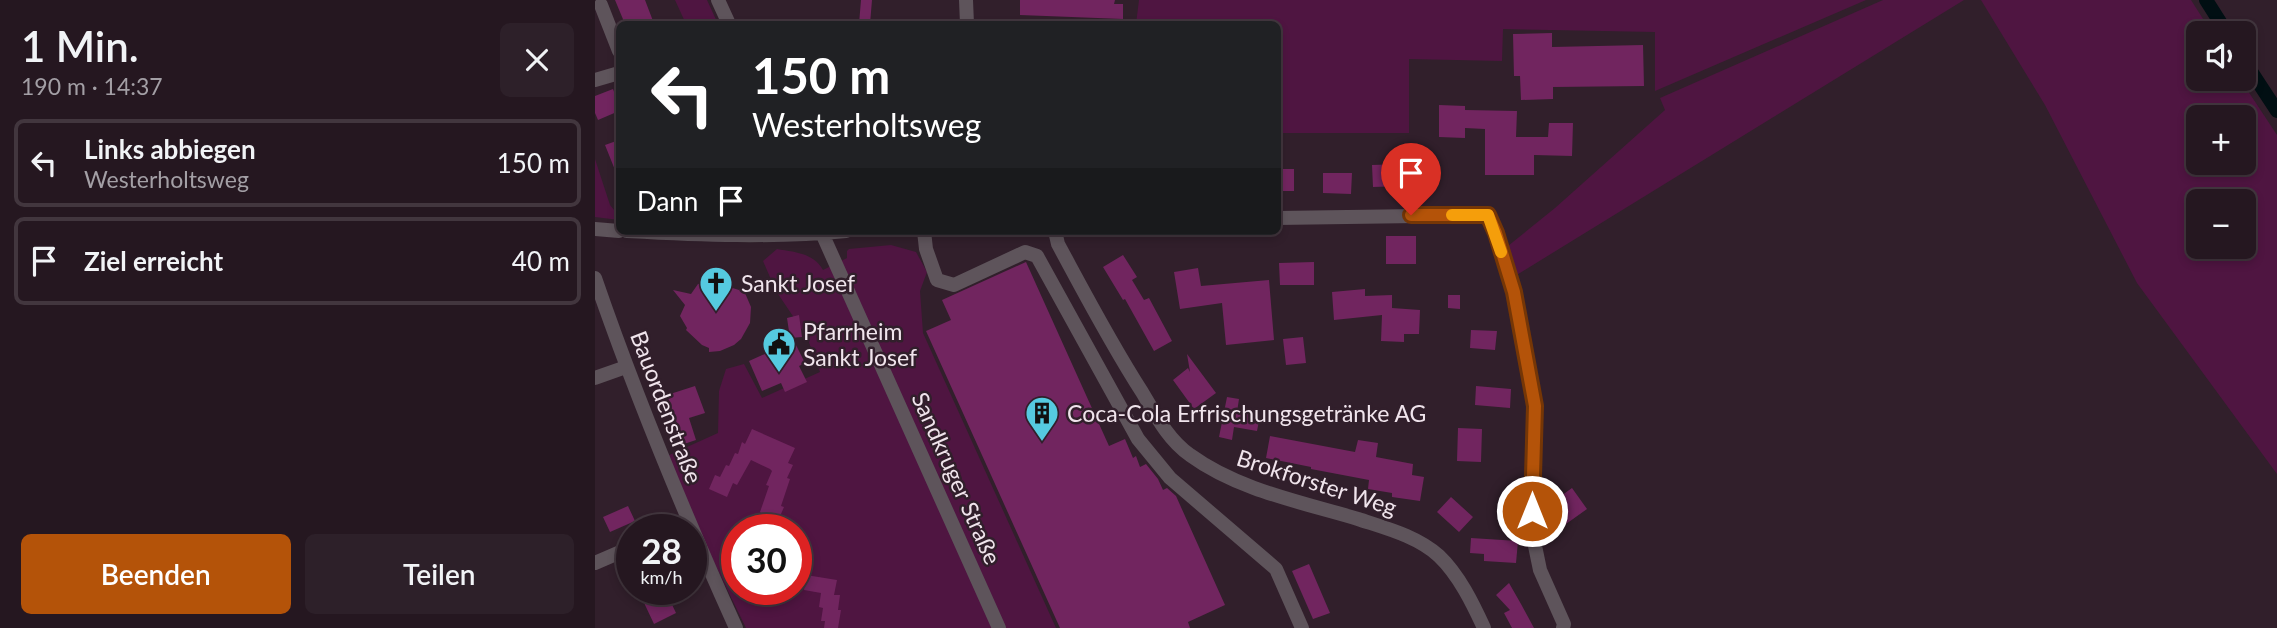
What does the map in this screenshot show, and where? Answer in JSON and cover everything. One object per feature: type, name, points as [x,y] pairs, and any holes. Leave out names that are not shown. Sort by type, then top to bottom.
[{"type":"street","points":[[718,0],[728,21]]},
{"type":"street","points":[[966,0],[967,21]]},
{"type":"street","points":[[601,5],[616,43]]},
{"type":"street","points":[[595,80],[616,74]]},
{"type":"street","points":[[1281,218],[1488,215],[1514,292],[1535,406],[1532,500],[1534,541],[1540,570],[1564,624],[1563,628]]},
{"type":"street","points":[[595,229],[616,230]]},
{"type":"street","name":"Sandkruger Straße","points":[[823,235],[999,628]]},
{"type":"street","points":[[924,235],[926,249],[937,279],[954,285],[1025,252],[1037,256],[1138,439],[1170,478],[1276,569],[1302,628]]},
{"type":"street","name":"Brokforster Weg","points":[[1056,235],[1058,244],[1107,336],[1165,430],[1187,453],[1216,473],[1387,528],[1425,546],[1440,557],[1455,576],[1484,628]]},
{"type":"street","name":"Bauordenstraße","points":[[595,278],[626,367],[684,514]]},
{"type":"street","points":[[595,378],[626,367]]},
{"type":"street","points":[[595,563],[616,554]]},
{"type":"street","name":"Bauordenstraße","points":[[707,565],[736,628]]},
{"type":"shaded area","points":[[675,0],[707,0],[717,21],[685,21]]},
{"type":"shaded area","points":[[1139,0],[1866,0],[1655,91],[1655,32],[1503,29],[1502,61],[1409,59],[1409,133],[1281,133],[1281,21],[1136,21]]},
{"type":"shaded area","points":[[1883,0],[1964,0],[1515,276],[1503,250],[1555,208],[1665,110],[1660,98]]},
{"type":"shaded area","points":[[1981,0],[2191,0],[2204,21],[2186,21],[2186,91],[2248,91],[2277,135],[2277,474],[2137,283],[2045,105]]},
{"type":"shaded area","points":[[595,159],[610,205],[616,212],[616,220],[595,217]]},
{"type":"shaded area","points":[[891,245],[916,252],[927,272],[920,291],[923,333],[1056,628],[746,628],[735,605],[812,605],[812,514],[721,514],[721,577],[707,548],[707,514],[691,514],[667,456],[718,433],[719,391],[726,369],[744,364],[762,398],[820,372],[807,337],[776,291],[763,261],[777,249],[797,252],[814,260],[823,270],[847,258],[847,251]]},
{"type":"building","points":[[615,0],[645,0],[653,21],[624,21]]},
{"type":"building","points":[[861,0],[872,0],[870,21],[859,21]]},
{"type":"building","points":[[1020,0],[1115,0],[1114,4],[1123,4],[1123,19],[1020,15]]},
{"type":"building","points":[[1552,33],[1552,47],[1643,45],[1644,86],[1553,87],[1553,99],[1521,100],[1520,76],[1514,76],[1513,34]]},
{"type":"building","points":[[613,89],[616,112],[598,120],[595,113],[595,96]]},
{"type":"building","points":[[1439,105],[1465,106],[1465,110],[1517,111],[1516,137],[1548,137],[1549,123],[1573,123],[1572,156],[1534,155],[1534,175],[1485,175],[1485,129],[1465,128],[1465,138],[1439,137]]},
{"type":"building","points":[[616,141],[616,172],[605,145]]},
{"type":"building","points":[[1401,164],[1402,186],[1373,187],[1372,165]]},
{"type":"building","points":[[1281,169],[1294,169],[1294,191],[1281,191]]},
{"type":"building","points":[[1323,173],[1352,173],[1351,194],[1323,193]]},
{"type":"building","points":[[1386,236],[1416,236],[1416,264],[1386,264]]},
{"type":"building","points":[[1123,255],[1137,277],[1132,280],[1144,300],[1149,298],[1172,341],[1154,351],[1125,299],[1123,300],[1103,267]]},
{"type":"building","name":"Coca-Cola Erfrischungsgetränke AG","points":[[1026,262],[1109,446],[1125,439],[1140,467],[1146,464],[1163,490],[1167,488],[1176,496],[1225,605],[1188,622],[1190,628],[1060,628],[926,331],[951,320],[942,300]]},
{"type":"building","points":[[1314,262],[1314,285],[1280,285],[1279,263]]},
{"type":"building","points":[[1198,268],[1201,286],[1269,280],[1274,340],[1226,345],[1222,303],[1180,309],[1174,272]]},
{"type":"building","name":"Sankt Josef","points":[[722,270],[726,286],[739,290],[741,288],[745,293],[751,307],[750,323],[741,339],[734,345],[709,352],[709,348],[686,330],[680,316],[685,305],[673,290],[691,294],[698,284],[712,284]]},
{"type":"building","points":[[1365,289],[1365,296],[1392,295],[1392,308],[1420,310],[1419,334],[1404,334],[1404,342],[1381,341],[1382,315],[1334,320],[1332,292]]},
{"type":"building","points":[[1448,295],[1460,295],[1460,309],[1448,308]]},
{"type":"building","points":[[799,315],[802,337],[790,338],[787,318]]},
{"type":"building","points":[[1471,330],[1497,331],[1495,350],[1470,348]]},
{"type":"building","points":[[1303,337],[1306,363],[1286,365],[1283,339]]},
{"type":"building","name":"Pfarrheim Sankt Josef","points":[[794,341],[805,363],[799,366],[807,382],[785,392],[781,383],[762,391],[749,361]]},
{"type":"building","points":[[1187,354],[1216,393],[1194,409],[1173,380],[1188,368],[1190,372]]},
{"type":"building","points":[[695,386],[705,413],[689,418],[696,440],[684,444],[667,395]]},
{"type":"building","points":[[1476,386],[1511,389],[1510,408],[1475,405]]},
{"type":"building","points":[[1227,397],[1239,399],[1237,412],[1260,416],[1257,431],[1234,427],[1232,440],[1219,437]]},
{"type":"building","points":[[1458,428],[1482,429],[1481,462],[1457,461]]},
{"type":"building","points":[[752,429],[795,448],[788,463],[793,465],[787,478],[790,479],[781,514],[760,512],[772,471],[751,460],[737,485],[733,483],[727,497],[709,489],[715,475],[720,477],[735,453],[738,454],[742,442],[745,444]]},
{"type":"building","points":[[1270,436],[1355,452],[1358,440],[1378,443],[1376,457],[1413,464],[1412,475],[1424,477],[1420,501],[1392,497],[1392,493],[1368,489],[1369,480],[1266,458]]},
{"type":"building","points":[[1572,488],[1587,509],[1559,529],[1544,508]]},
{"type":"building","points":[[1451,497],[1473,517],[1459,532],[1437,512]]},
{"type":"building","points":[[628,506],[632,514],[616,514],[616,529],[610,532],[603,517]]},
{"type":"building","points":[[1471,538],[1518,541],[1516,563],[1484,561],[1484,554],[1470,553]]},
{"type":"building","points":[[1309,564],[1330,613],[1313,619],[1292,571]]},
{"type":"building","points":[[812,576],[837,580],[834,595],[840,595],[838,610],[841,610],[838,628],[824,628],[825,621],[821,621],[823,608],[819,607],[821,593],[812,591]]},
{"type":"building","points":[[1509,583],[1534,628],[1512,628],[1504,613],[1510,610],[1496,595]]},
{"type":"building","points":[[645,605],[672,605],[676,613],[654,624]]},
{"type":"waterway","points":[[2206,0],[2219,21]]},
{"type":"waterway","points":[[2256,79],[2277,111]]},
{"type":"slow traffic","points":[[1452,215],[1488,215],[1501,252]]},
{"type":"place","name":"Sankt Josef","points":[[716,313]]},
{"type":"place","name":"Pfarrheim Sankt Josef","points":[[779,374]]},
{"type":"place","name":"Coca-Cola Erfrischungsgetränke AG","points":[[1042,443]]},
{"type":"route","points":[[1411,215],[1488,215],[1496,233],[1514,292],[1535,406],[1532,511]]}]
